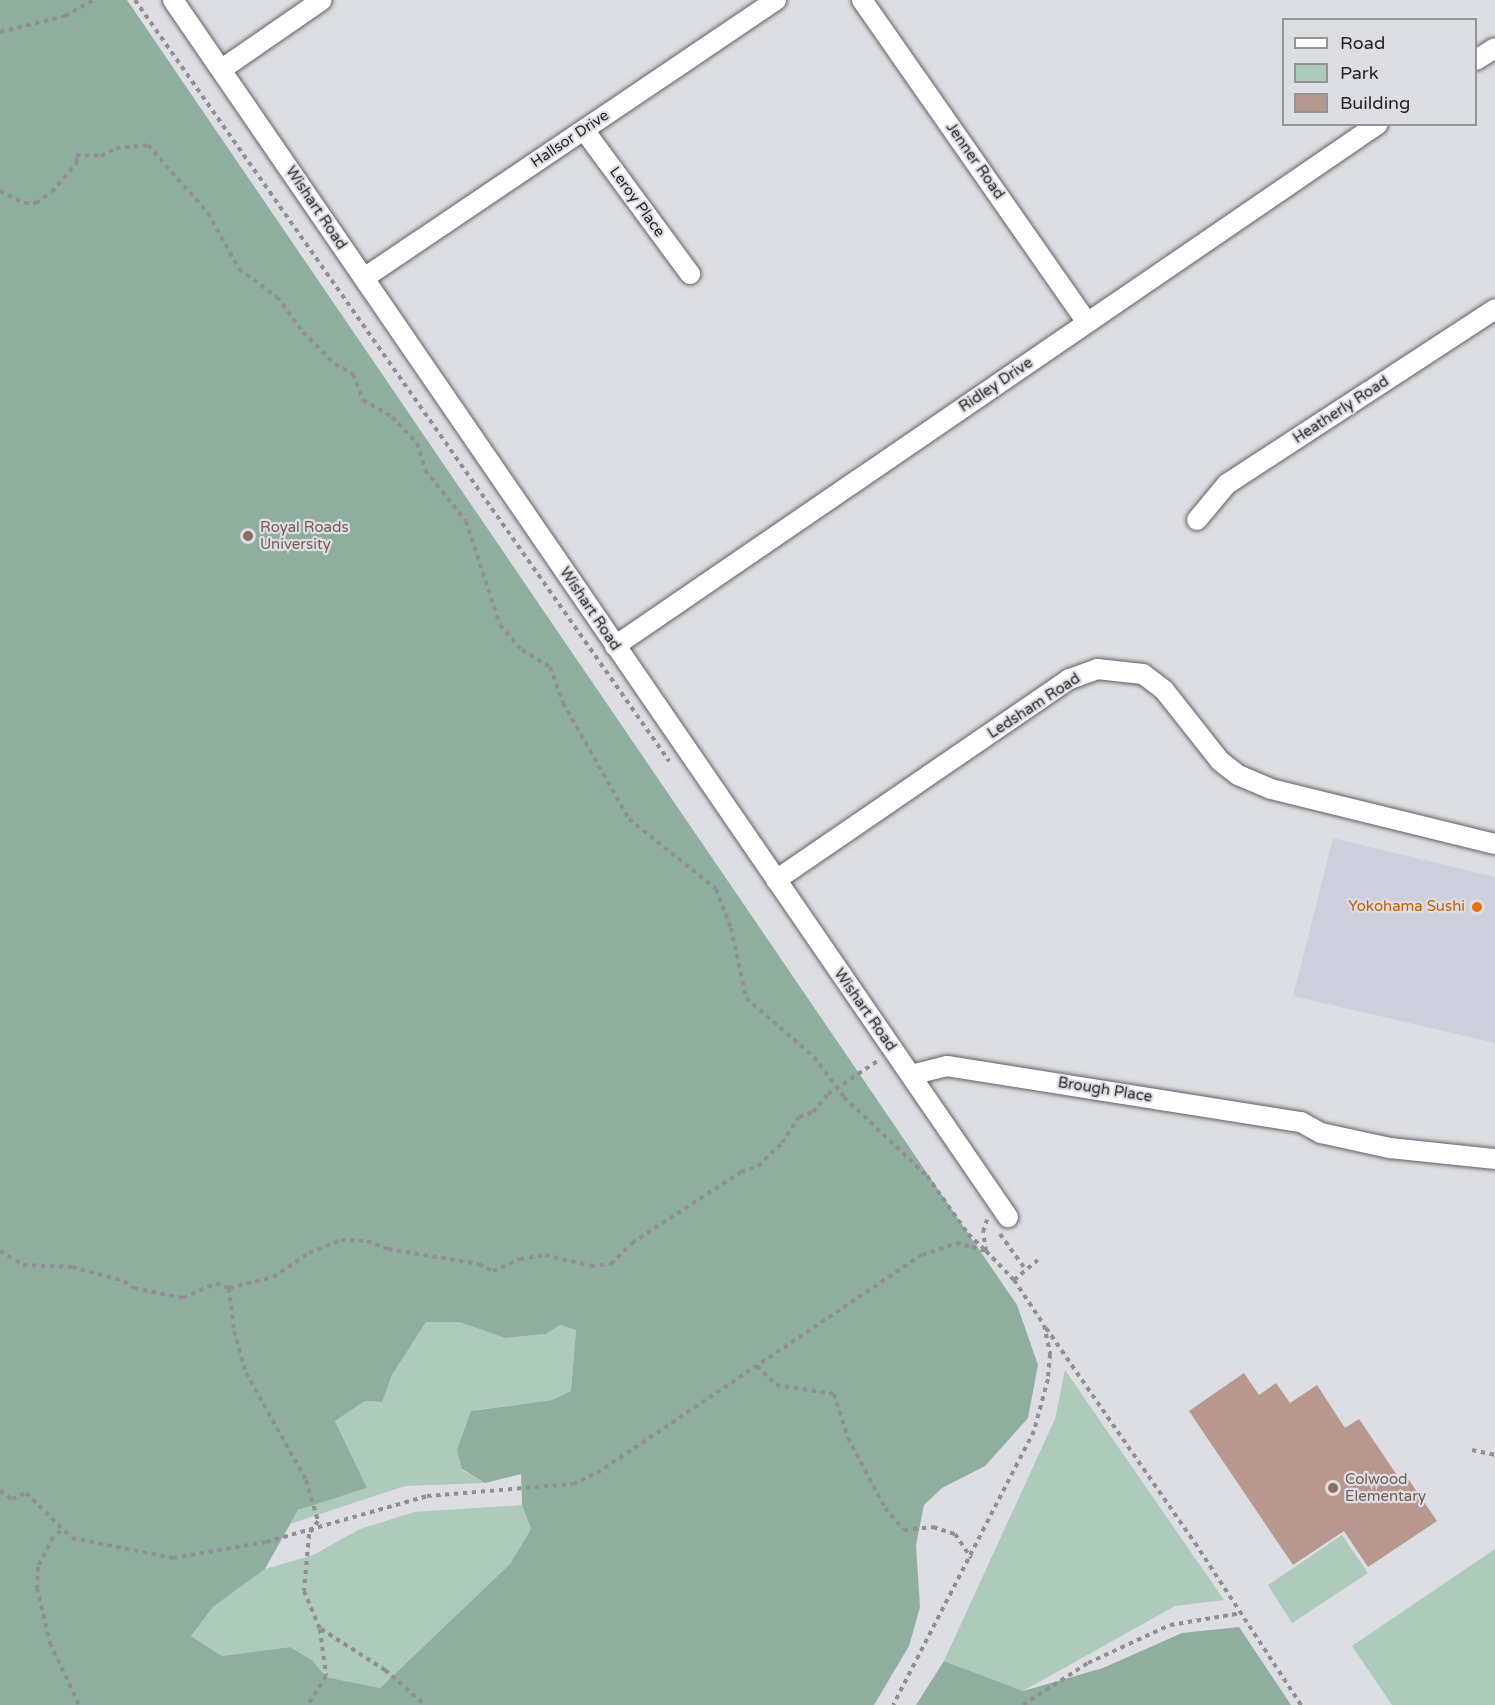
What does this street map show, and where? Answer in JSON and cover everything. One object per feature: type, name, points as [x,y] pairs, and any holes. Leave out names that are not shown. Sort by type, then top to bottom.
[{"type":"street","name":"Wishart Road","points":[[173,0],[776,880],[886,1055],[911,1075],[1008,1217]]},
{"type":"street","points":[[222,69],[322,0]]},
{"type":"street","name":"Hallsor Drive","points":[[364,278],[776,0]]},
{"type":"street","name":"Jenner Road","points":[[862,0],[1087,322]]},
{"type":"street","points":[[1477,59],[1495,48]]},
{"type":"street","name":"Ridley Drive","points":[[615,646],[1375,126]]},
{"type":"street","name":"Leroy Place","points":[[584,130],[690,274]]},
{"type":"street","name":"Heatherly Road","points":[[1197,520],[1227,484],[1495,309]]},
{"type":"street","name":"Ledsham Road","points":[[776,880],[1070,679],[1097,669],[1143,674],[1164,690],[1220,761],[1263,786],[1495,844]]},
{"type":"street","name":"Brough Place","points":[[911,1075],[947,1066],[1301,1122],[1321,1133],[1390,1148],[1495,1160]]},
{"type":"path","points":[[0,32],[66,16],[94,0]]},
{"type":"path","points":[[135,0],[673,767]]},
{"type":"path","points":[[0,191],[24,203],[36,203],[52,192],[77,162],[76,155],[101,156],[116,148],[148,145],[208,213],[240,269],[277,297],[303,332],[335,364],[353,374],[363,400],[392,417],[417,443],[425,470],[466,521],[500,625],[522,650],[550,667],[563,703],[629,819],[716,889],[731,928],[746,998],[814,1057],[839,1090],[927,1176],[968,1234],[1014,1280],[1242,1613],[1301,1705]]},
{"type":"path","points":[[872,1051],[886,1055]]},
{"type":"path","points":[[0,1251],[23,1265],[72,1267],[176,1298],[216,1283],[229,1288],[273,1277],[309,1253],[341,1240],[367,1241],[388,1249],[479,1264],[493,1271],[520,1259],[545,1255],[591,1266],[611,1264],[632,1243],[741,1172],[758,1166],[782,1143],[799,1117],[813,1112],[828,1094],[839,1090],[886,1055]]},
{"type":"path","points":[[885,1070],[886,1055]]},
{"type":"path","points":[[986,1251],[983,1232],[988,1217],[1026,1270]]},
{"type":"path","points":[[0,1491],[12,1499],[26,1493],[61,1531],[72,1538],[173,1557],[266,1542],[427,1496],[573,1484],[597,1473],[922,1255],[956,1244],[986,1251]]},
{"type":"path","points":[[1014,1280],[1038,1260]]},
{"type":"path","points":[[229,1288],[234,1331],[246,1373],[313,1496],[318,1521],[311,1530],[304,1591],[320,1629],[326,1676],[308,1705]]},
{"type":"path","points":[[893,1705],[971,1558],[1034,1431],[1048,1379],[1050,1354],[1044,1325]]},
{"type":"path","points":[[757,1366],[776,1385],[834,1394],[849,1438],[885,1508],[904,1530],[933,1527],[955,1534],[971,1558]]},
{"type":"path","points":[[1472,1450],[1495,1455]]},
{"type":"path","points":[[61,1531],[53,1537],[38,1567],[37,1588],[50,1643],[79,1705]]},
{"type":"path","points":[[1023,1705],[1088,1663],[1170,1625],[1242,1613]]},
{"type":"path","points":[[320,1629],[385,1670],[425,1705]]},
{"type":"shaded area","points":[[1333,838],[1495,877],[1495,1043],[1293,996]]},
{"type":"green space","name":"Royal Roads University","points":[[0,0],[127,0],[1017,1305],[1038,1365],[1028,1418],[985,1466],[942,1488],[924,1505],[916,1545],[920,1607],[909,1646],[874,1705],[0,1705]],"holes":[[[426,1322],[459,1322],[505,1338],[546,1334],[560,1325],[576,1330],[571,1391],[552,1400],[471,1411],[457,1450],[462,1469],[485,1483],[521,1474],[522,1505],[531,1529],[510,1564],[380,1688],[326,1677],[312,1660],[290,1647],[222,1656],[191,1636],[213,1607],[265,1569],[298,1510],[367,1488],[335,1421],[365,1401],[382,1402],[392,1375]]]},
{"type":"green space","points":[[426,1322],[459,1322],[505,1338],[546,1334],[560,1325],[576,1330],[571,1391],[552,1400],[476,1410],[462,1470],[485,1483],[405,1486],[290,1524],[298,1510],[367,1488],[335,1421],[365,1401],[382,1402],[392,1375]]},
{"type":"green space","points":[[1065,1370],[1224,1600],[1175,1606],[1023,1691],[944,1661],[1055,1419]]},
{"type":"green space","points":[[522,1505],[531,1529],[510,1564],[380,1688],[326,1677],[312,1660],[290,1647],[222,1656],[191,1636],[213,1607],[265,1569],[313,1555],[360,1529],[414,1512]]},
{"type":"green space","points":[[1342,1535],[1368,1573],[1292,1623],[1268,1585]]},
{"type":"green space","points":[[1495,1549],[1495,1705],[1392,1705],[1352,1646]]},
{"type":"green space","points":[[1239,1627],[1291,1705],[916,1705],[944,1661],[1023,1691],[1103,1668],[1182,1633]]},
{"type":"building","points":[[1244,1373],[1259,1395],[1276,1383],[1290,1403],[1317,1385],[1345,1428],[1359,1419],[1401,1481],[1407,1477],[1437,1521],[1368,1567],[1344,1531],[1293,1565],[1189,1411]]},
{"type":"place","name":"Royal Roads University","points":[[248,536]]},
{"type":"place","name":"Yokohama Sushi","points":[[1477,907]]},
{"type":"place","name":"Colwood Elementary","points":[[1333,1488]]}]
